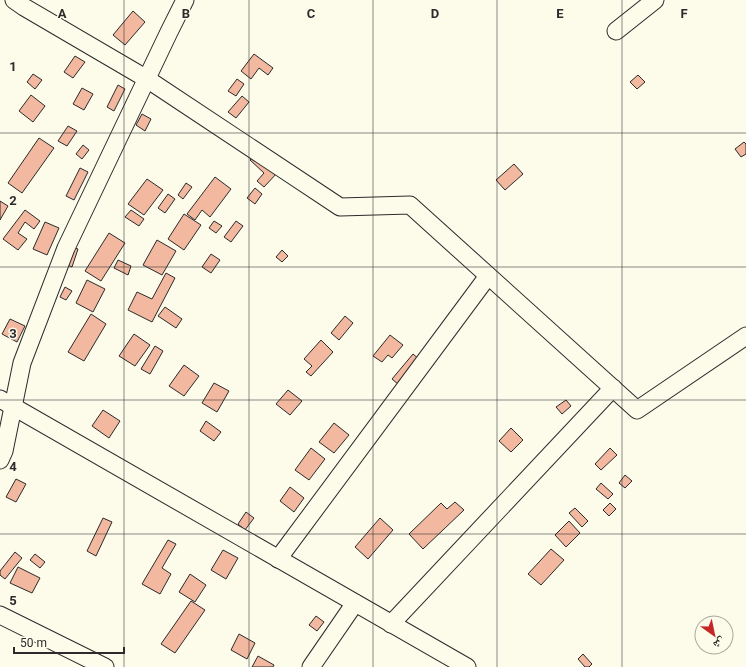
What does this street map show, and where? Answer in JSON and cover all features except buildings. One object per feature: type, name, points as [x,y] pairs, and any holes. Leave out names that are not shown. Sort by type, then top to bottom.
[{"type":"street","points":[[14,0],[147,79],[340,207],[410,205],[637,410],[746,336]]},
{"type":"street","points":[[0,460],[4,451],[7,402],[66,248],[186,0]]},
{"type":"street","points":[[616,31],[655,0]]},
{"type":"street","points":[[278,558],[488,276]]},
{"type":"street","points":[[391,624],[613,388]]},
{"type":"street","points":[[7,402],[467,667]]},
{"type":"street","points":[[311,667],[355,603]]},
{"type":"street","points":[[0,615],[105,667]]}]
